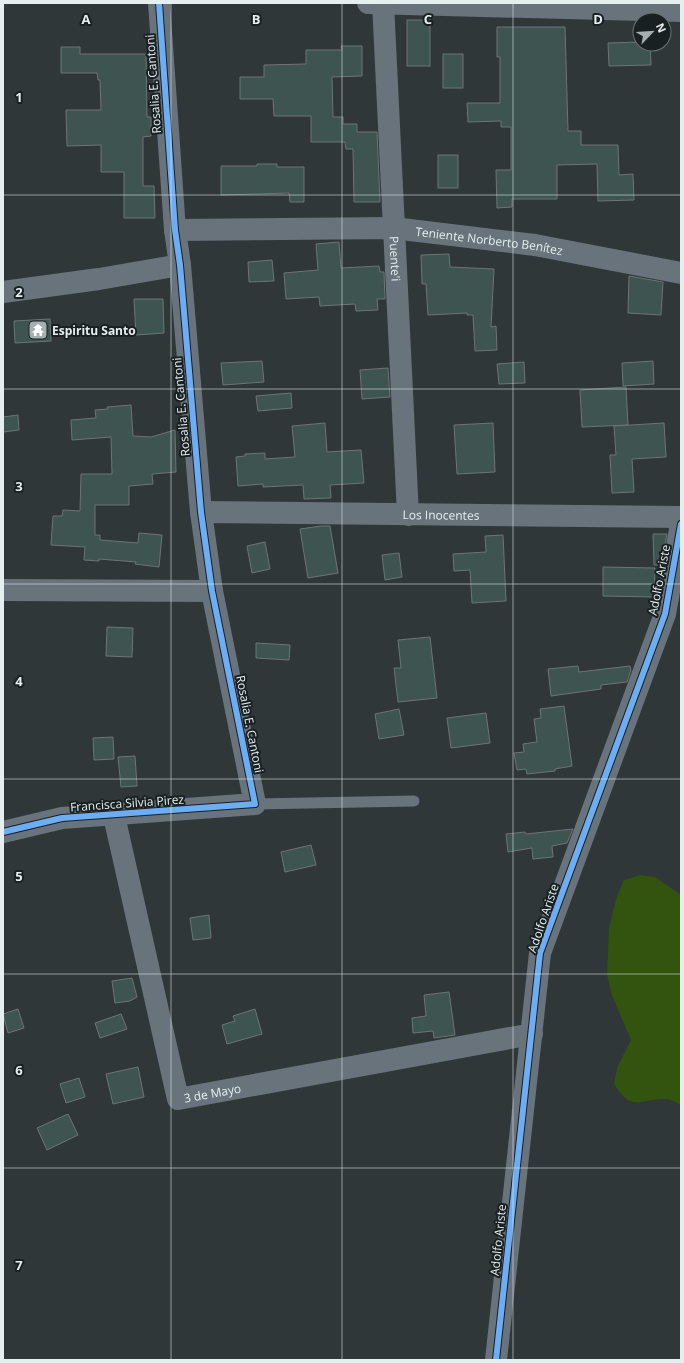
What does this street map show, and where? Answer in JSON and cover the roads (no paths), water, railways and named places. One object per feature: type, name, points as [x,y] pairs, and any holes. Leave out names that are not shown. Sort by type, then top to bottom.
[{"type":"street","name":"Rosalia E. Cantoni","points":[[159,3],[175,230],[180,265],[201,512],[212,591],[255,804]]},
{"type":"street","points":[[368,3],[681,11]]},
{"type":"street","name":"Puente'i","points":[[383,3],[408,515]]},
{"type":"street","name":"Teniente Norberto Benítez","points":[[175,230],[393,228],[535,245],[681,273]]},
{"type":"street","points":[[3,292],[99,279],[180,265]]},
{"type":"street","name":"Los Inocentes","points":[[201,512],[681,517]]},
{"type":"street","name":"Adolfo Ariste","points":[[496,1360],[540,953],[665,614],[681,524]]},
{"type":"street","points":[[3,590],[212,591]]},
{"type":"street","name":"Francisca Silvia Pirez","points":[[3,832],[62,818],[114,816],[255,804]]},
{"type":"street","name":"3 de Mayo","points":[[114,816],[178,1099],[532,1034]]},
{"type":"lane","points":[[255,804],[414,801]]},
{"type":"place","name":"Espiritu Santo","points":[[38,330]]}]
